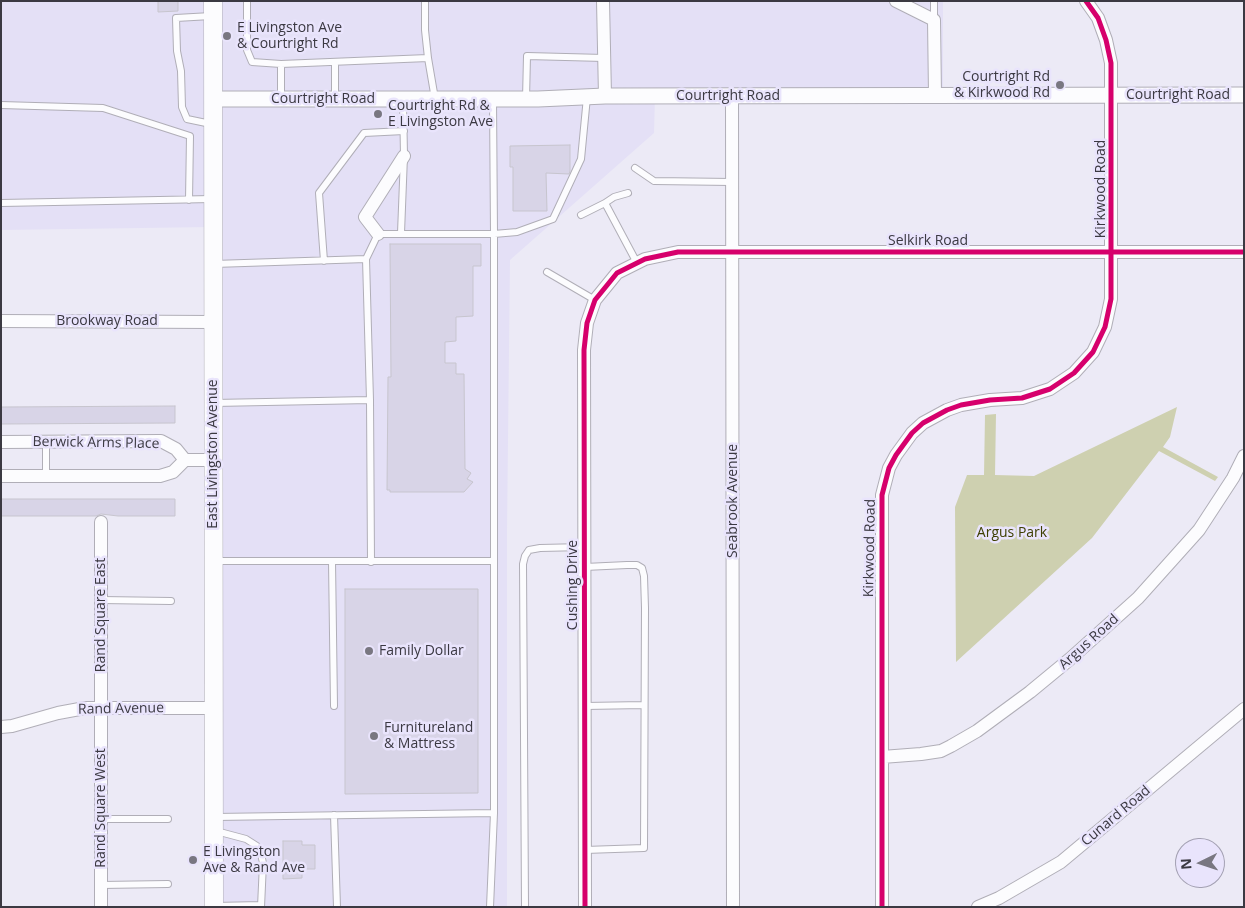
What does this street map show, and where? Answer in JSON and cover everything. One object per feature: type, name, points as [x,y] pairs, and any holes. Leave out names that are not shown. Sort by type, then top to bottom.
[{"type":"main road","name":"East Livingston Avenue","points":[[213,9],[214,906]]},
{"type":"street","points":[[604,1],[605,96]]},
{"type":"street","points":[[896,1],[934,20],[935,95]]},
{"type":"street","name":"Kirkwood Road","points":[[882,907],[881,510],[882,495],[890,468],[903,444],[912,433],[936,415],[961,405],[990,400],[1022,398],[1050,389],[1074,373],[1093,352],[1105,327],[1112,299],[1111,63],[1106,40],[1098,18],[1086,1]]},
{"type":"street","name":"Courtright Road","points":[[213,99],[526,99],[605,96],[1244,94]]},
{"type":"street","name":"Seabrook Avenue","points":[[732,96],[733,907]]},
{"type":"street","points":[[378,234],[365,217],[404,156]]},
{"type":"street","name":"Selkirk Road","points":[[617,273],[645,259],[678,252],[1244,252]]},
{"type":"street","name":"Cushing Drive","points":[[585,907],[584,350],[587,323],[595,300],[617,273]]},
{"type":"street","name":"Brookway Road","points":[[1,321],[212,322]]},
{"type":"street","name":"Berwick Arms Place","points":[[1,442],[161,441],[176,449],[185,460]]},
{"type":"street","name":"Argus Road","points":[[882,757],[941,751],[952,746],[977,731],[1030,692],[1070,659],[1138,598],[1199,530],[1233,478],[1244,456]]},
{"type":"street","points":[[1,476],[160,476],[174,472],[185,460],[213,460]]},
{"type":"street","name":"Rand Square East","points":[[100,708],[101,522]]},
{"type":"street","name":"Rand Avenue","points":[[1,727],[71,710],[100,708],[213,708]]},
{"type":"street","name":"Rand Square West","points":[[100,708],[101,907]]},
{"type":"street","name":"Cunard Road","points":[[978,907],[1000,898],[1060,862],[1244,709]]},
{"type":"lane","points":[[247,1],[246,50],[252,62],[281,64],[428,58]]},
{"type":"lane","points":[[425,1],[425,30],[434,98]]},
{"type":"lane","points":[[934,1],[934,20]]},
{"type":"lane","points":[[213,9],[176,18],[182,107],[187,119],[213,125]]},
{"type":"lane","points":[[526,99],[526,56],[604,58]]},
{"type":"lane","points":[[335,62],[336,99]]},
{"type":"lane","points":[[281,64],[281,99]]},
{"type":"lane","points":[[371,562],[370,400],[366,259],[378,234],[494,234],[517,232],[553,219],[582,159],[587,97]]},
{"type":"lane","points":[[401,233],[404,99]]},
{"type":"lane","points":[[490,907],[494,813],[493,99]]},
{"type":"lane","points":[[1,105],[103,108],[190,136],[189,200]]},
{"type":"lane","points":[[324,261],[319,193],[364,133],[404,131]]},
{"type":"lane","points":[[635,168],[654,181],[732,182]]},
{"type":"lane","points":[[581,215],[614,197],[628,193]]},
{"type":"lane","points":[[1,203],[212,199]]},
{"type":"lane","points":[[605,203],[637,263]]},
{"type":"lane","points":[[212,264],[366,259]]},
{"type":"lane","points":[[547,272],[595,300]]},
{"type":"lane","points":[[212,403],[370,400]]},
{"type":"lane","points":[[46,442],[46,476]]},
{"type":"lane","points":[[525,907],[523,564],[529,550],[584,547]]},
{"type":"lane","points":[[213,560],[494,561]]},
{"type":"lane","points":[[332,561],[334,706]]},
{"type":"lane","points":[[584,567],[637,565],[642,568],[644,576],[644,848],[585,850]]},
{"type":"lane","points":[[101,600],[172,601]]},
{"type":"lane","points":[[585,706],[644,705]]},
{"type":"lane","points":[[213,823],[334,815],[494,813]]},
{"type":"lane","points":[[334,815],[337,907]]},
{"type":"lane","points":[[101,819],[168,819]]},
{"type":"lane","points":[[213,823],[257,846],[263,863],[261,906],[214,906]]},
{"type":"lane","points":[[101,884],[168,884]]},
{"type":"shaded area","points":[[1,1],[943,1],[943,94],[655,96],[654,133],[510,260],[507,531],[507,907],[213,907],[212,227],[1,230]]},
{"type":"green space","name":"Argus Park","points":[[1177,407],[1170,437],[1163,447],[1218,477],[1215,481],[1159,451],[1092,538],[956,662],[955,507],[967,475],[984,475],[985,415],[996,414],[995,475],[1034,476]]},
{"type":"building","points":[[158,1],[178,1],[178,11],[158,12]]},
{"type":"building","points":[[570,145],[569,174],[546,173],[547,211],[513,211],[513,167],[510,167],[510,146]]},
{"type":"building","points":[[390,244],[481,244],[481,266],[473,266],[473,316],[456,317],[456,341],[445,342],[445,363],[456,363],[456,374],[464,374],[465,469],[471,473],[467,479],[473,482],[464,492],[390,492],[390,490],[387,490],[388,377],[391,377]]},
{"type":"building","points":[[175,406],[175,423],[1,424],[1,407]]},
{"type":"building","points":[[1,499],[175,499],[175,516],[118,516],[101,514],[96,516],[1,516]]},
{"type":"building","points":[[345,589],[478,589],[478,793],[345,794]]},
{"type":"building","points":[[283,841],[302,841],[302,845],[315,845],[315,869],[302,869],[302,878],[283,879]]},
{"type":"cycle path","points":[[882,907],[882,495],[889,468],[896,455],[912,433],[923,423],[961,405],[990,400],[1022,398],[1050,389],[1074,373],[1093,352],[1105,327],[1111,299],[1111,63],[1106,40],[1098,18],[1086,1]]},
{"type":"cycle path","points":[[585,907],[584,350],[587,323],[595,300],[617,273],[645,259],[678,252],[1244,252]]},
{"type":"place","name":"E Livingston Ave & Courtright Rd","points":[[227,36]]},
{"type":"place","name":"Courtright Rd & Kirkwood Rd","points":[[1060,85]]},
{"type":"place","name":"Courtright Rd & E Livingston Ave","points":[[378,114]]},
{"type":"place","name":"Family Dollar","points":[[369,651]]},
{"type":"place","name":"Furnitureland & Mattress","points":[[374,736]]},
{"type":"place","name":"E Livingston Ave & Rand Ave","points":[[193,860]]}]
